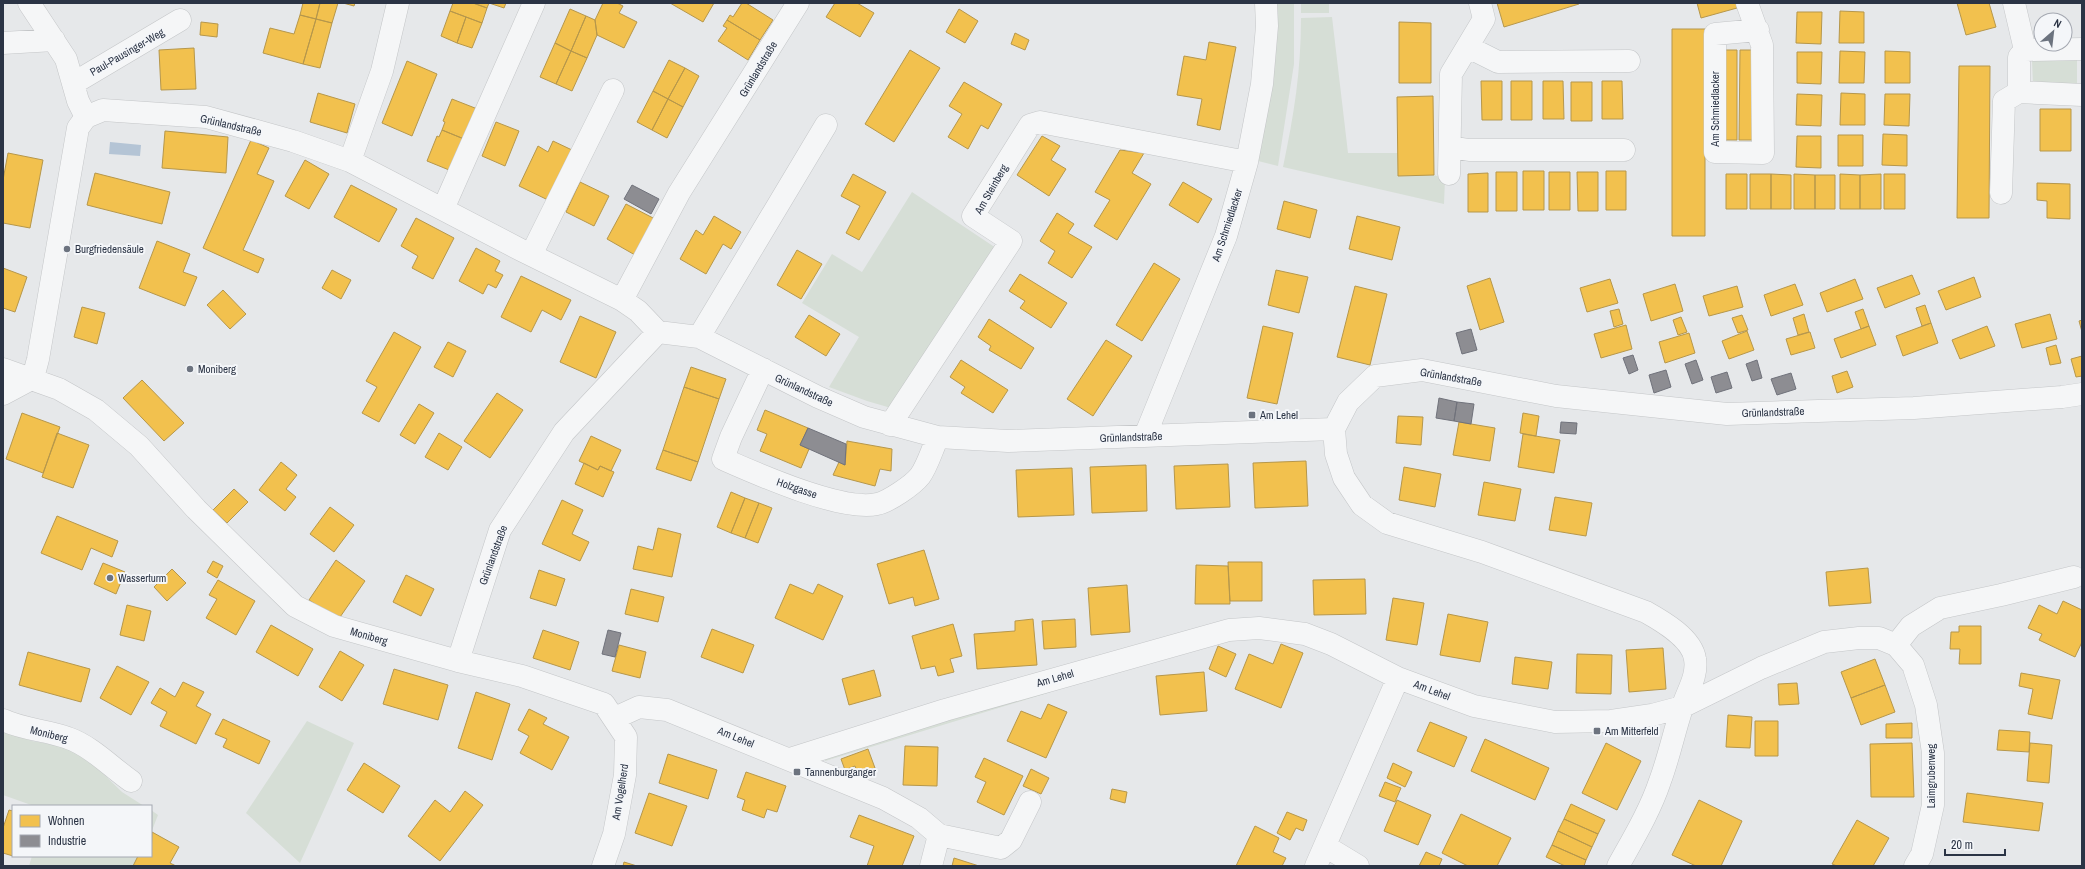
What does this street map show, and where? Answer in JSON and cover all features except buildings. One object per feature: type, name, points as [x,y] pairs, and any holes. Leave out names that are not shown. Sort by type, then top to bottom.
[{"type":"street","points":[[3,394],[33,378],[38,359],[78,128],[86,117],[78,101],[66,59],[29,3]]},
{"type":"street","points":[[350,161],[382,71],[398,3]]},
{"type":"street","points":[[443,209],[534,3]]},
{"type":"street","name":"Grünlandstraße","points":[[622,300],[680,193],[798,3]]},
{"type":"street","name":"Am Schmiedlacker","points":[[1145,436],[1226,236],[1247,162],[1262,84],[1267,26],[1266,3]]},
{"type":"street","points":[[1449,174],[1451,74],[1484,19],[1480,3]]},
{"type":"street","name":"Am Schmiedlacker","points":[[1747,3],[1758,30],[1762,45],[1763,153],[1715,152],[1715,34],[1758,30]]},
{"type":"street","points":[[2014,3],[2025,50]]},
{"type":"street","name":"Paul-Pausinger-Weg","points":[[74,83],[180,20]]},
{"type":"street","points":[[3,43],[54,40]]},
{"type":"street","points":[[1468,47],[1498,62],[1629,61]]},
{"type":"street","points":[[2018,92],[2019,57],[2025,50],[2082,49]]},
{"type":"street","points":[[531,255],[613,90]]},
{"type":"street","points":[[2001,193],[2004,101],[2018,92],[2082,95]]},
{"type":"street","name":"Grünlandstraße","points":[[86,117],[103,110],[206,117],[293,140],[350,161],[531,255],[622,300],[638,311],[658,332],[699,337],[818,397],[864,417],[938,437],[1008,442],[1334,429],[1348,402],[1375,376],[1422,370],[1556,396],[1728,414],[1914,408],[2082,394]]},
{"type":"street","name":"Am Steinberg","points":[[890,425],[1011,241],[974,216],[1030,125],[1040,122],[1247,162]]},
{"type":"street","points":[[699,337],[826,125]]},
{"type":"street","points":[[1450,147],[1469,150],[1624,150]]},
{"type":"street","name":"Grünlandstraße","points":[[458,661],[500,530],[564,432],[658,332]]},
{"type":"street","name":"Moniberg","points":[[3,369],[59,388],[96,410],[139,446],[196,509],[295,606],[334,626],[458,661],[522,676],[582,695],[604,704],[615,718]]},
{"type":"street","name":"Holzgasse","points":[[763,370],[730,437],[723,459],[756,474],[840,503],[877,504],[897,494],[920,476],[938,437]]},
{"type":"street","points":[[1334,429],[1336,454],[1344,478],[1362,506],[1387,523],[1482,552],[1646,612],[1668,624],[1686,641],[1696,658],[1693,682],[1682,707],[1660,783],[1638,830],[1618,866]]},
{"type":"street","points":[[1896,645],[1912,626],[1940,608],[2001,596],[2074,577]]},
{"type":"street","name":"Am Lehel","points":[[615,718],[639,706],[667,710],[790,759],[945,710],[1228,630],[1258,628],[1304,634],[1331,644],[1398,678],[1474,706],[1555,722],[1611,721],[1652,715],[1682,707]]},
{"type":"street","name":"Laimgrubenweg","points":[[1682,707],[1761,668],[1824,642],[1859,638],[1879,638],[1896,645],[1913,665],[1926,706],[1933,753],[1933,805],[1922,854],[1915,866]]},
{"type":"street","points":[[1316,866],[1398,678]]},
{"type":"street","name":"Am Vogelherd","points":[[603,866],[614,834],[625,776],[626,737],[615,718]]},
{"type":"street","name":"Moniberg","points":[[3,720],[14,725],[68,738],[89,749],[131,781]]},
{"type":"street","points":[[790,759],[883,798],[920,818],[939,835],[1001,848],[1011,840],[1030,802]]},
{"type":"street","points":[[931,866],[939,835]]},
{"type":"street","points":[[1325,846],[1358,866]]},
{"type":"shaded area","points":[[1274,3],[1294,3],[1294,64],[1278,166],[1258,161],[1271,94]]},
{"type":"shaded area","points":[[1301,3],[1329,3],[1329,13],[1301,13]]},
{"type":"shaded area","points":[[1332,17],[1348,153],[1398,153],[1398,176],[1434,175],[1445,179],[1444,204],[1283,167],[1296,93],[1300,56],[1301,18]]},
{"type":"shaded area","points":[[2077,60],[2077,84],[2033,84],[2032,61]]},
{"type":"shaded area","points":[[912,192],[996,248],[891,408],[829,387],[859,337],[802,303],[832,254],[862,272]]},
{"type":"shaded area","points":[[1054,684],[1051,692],[825,761],[825,758]]},
{"type":"shaded area","points":[[307,721],[354,743],[300,863],[246,813]]},
{"type":"shaded area","points":[[3,729],[32,741],[61,746],[87,758],[122,792],[142,805],[31,805],[3,795]]},
{"type":"shaded area","points":[[152,811],[158,815],[152,830]]},
{"type":"shaded area","points":[[32,857],[138,857],[133,866],[29,866]]},
{"type":"water","points":[[110,142],[141,145],[140,156],[109,154]]},
{"type":"place","name":"Burgfriedensäule","points":[[67,249]]},
{"type":"place","name":"Moniberg","points":[[190,369]]},
{"type":"place","name":"Am Lehel","points":[[1252,415]]},
{"type":"place","name":"Wasserturm","points":[[110,578]]},
{"type":"place","name":"Am Mitterfeld","points":[[1597,731]]},
{"type":"place","name":"Tannenburganger","points":[[797,772]]}]
